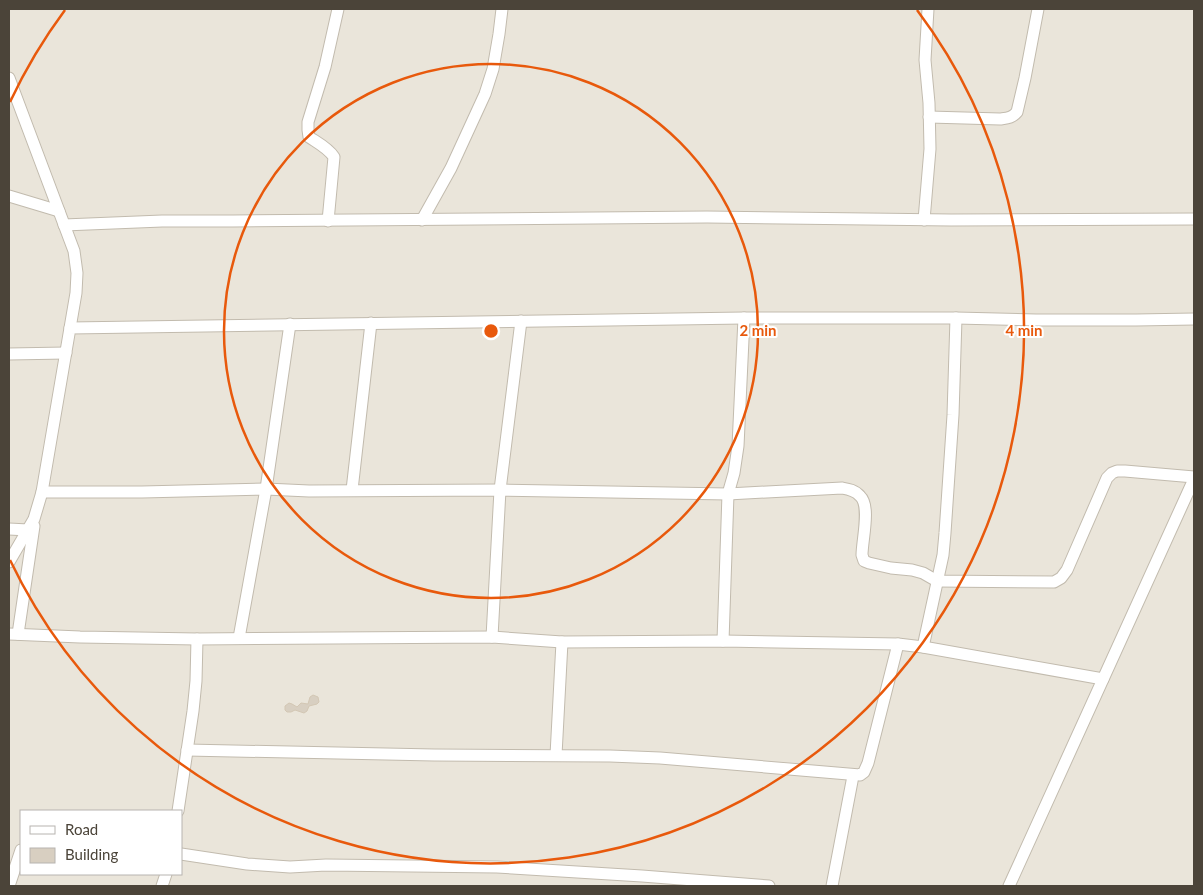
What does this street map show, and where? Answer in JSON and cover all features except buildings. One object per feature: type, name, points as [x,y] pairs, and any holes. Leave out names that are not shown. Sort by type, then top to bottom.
[{"type":"street","points":[[328,221],[334,157],[326,148],[309,137],[308,122],[326,68],[338,9]]},
{"type":"street","points":[[422,220],[450,168],[485,94],[493,70],[502,9]]},
{"type":"street","points":[[924,220],[930,149],[930,117],[925,60],[928,9]]},
{"type":"street","points":[[930,117],[1000,119],[1013,116],[1016,112],[1026,78],[1038,9]]},
{"type":"street","points":[[9,78],[74,251],[77,273],[76,293],[42,492],[34,519],[13,634],[80,637],[197,638],[492,637],[562,642],[723,641],[898,644],[923,646],[1102,679]]},
{"type":"street","points":[[9,196],[59,211]]},
{"type":"street","points":[[64,225],[162,221],[707,217],[924,220],[1194,219]]},
{"type":"street","points":[[70,328],[744,318],[1194,319]]},
{"type":"street","points":[[723,641],[728,494],[734,473],[738,446],[744,318]]},
{"type":"street","points":[[923,646],[945,533],[953,415],[956,318]]},
{"type":"street","points":[[492,637],[500,490],[520,320]]},
{"type":"street","points":[[352,490],[371,323]]},
{"type":"street","points":[[239,638],[266,489],[290,324]]},
{"type":"street","points":[[9,354],[66,353]]},
{"type":"street","points":[[42,492],[266,489],[309,491],[500,490],[728,494],[842,488],[861,496],[865,504],[862,545],[864,561],[923,573],[937,581],[1054,582],[1067,570],[1104,486],[1112,473],[1125,471],[1194,478],[1009,886]]},
{"type":"street","points":[[9,562],[34,519]]},
{"type":"street","points":[[9,529],[28,530]]},
{"type":"street","points":[[178,810],[196,681],[197,638]]},
{"type":"street","points":[[556,756],[562,642]]},
{"type":"street","points":[[187,750],[610,756],[660,758],[860,776],[868,763],[898,644]]},
{"type":"street","points":[[832,886],[853,776]]},
{"type":"street","points":[[9,886],[20,853]]},
{"type":"street","points":[[182,854],[247,864],[290,868],[326,865],[497,867],[769,886]]},
{"type":"shaded area","points":[[9,9],[1194,9],[1194,886],[9,886]]}]
